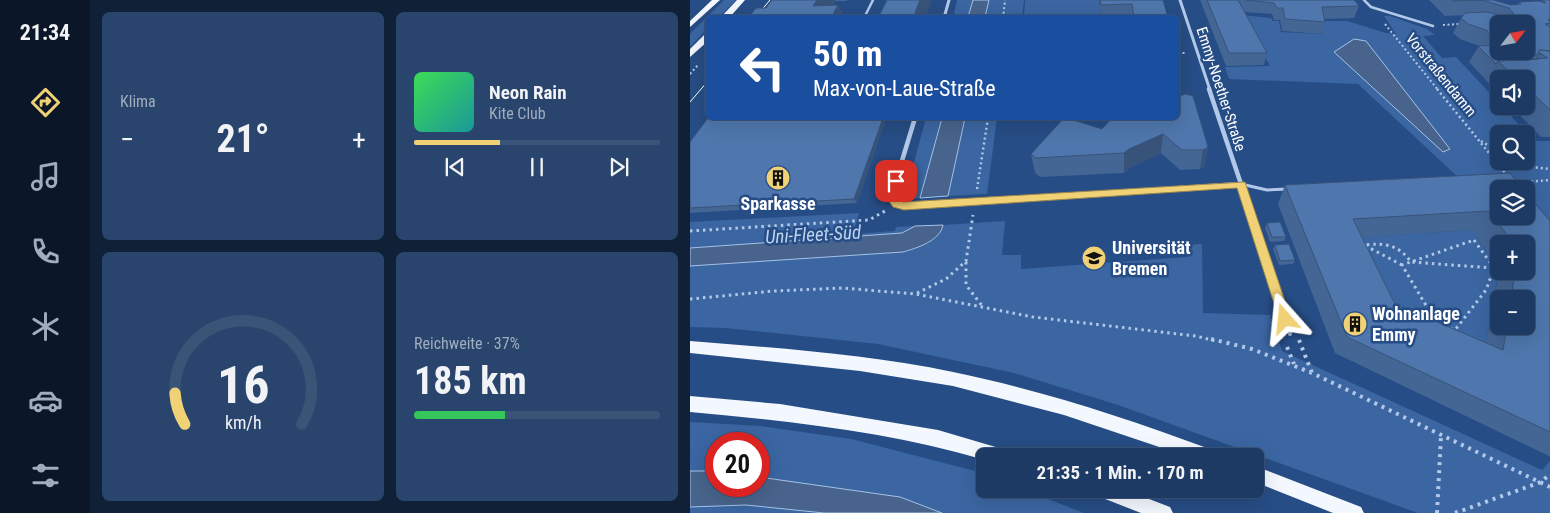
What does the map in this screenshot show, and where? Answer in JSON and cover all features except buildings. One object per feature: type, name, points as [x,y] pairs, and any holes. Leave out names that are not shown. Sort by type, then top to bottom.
[{"type":"main road","points":[[690,25],[716,0]]},
{"type":"main road","points":[[727,15],[740,0]]},
{"type":"main road","points":[[690,54],[705,39]]},
{"type":"main road","points":[[690,348],[819,358],[917,373],[1010,393],[1145,433],[1185,448]]},
{"type":"main road","points":[[690,404],[780,412],[928,436],[976,449]]},
{"type":"main road","points":[[1264,478],[1349,512]]},
{"type":"main road","points":[[1124,498],[1164,513]]},
{"type":"street","points":[[945,15],[949,0]]},
{"type":"street","name":"Emmy-Noether-Straße","points":[[1180,0],[1241,184]]},
{"type":"street","points":[[914,120],[891,197],[897,204],[904,206],[1241,184]]},
{"type":"lane","points":[[865,15],[872,0]]},
{"type":"lane","points":[[1364,0],[1370,7],[1433,26]]},
{"type":"lane","points":[[1241,184],[1267,190],[1296,189]]},
{"type":"lane","points":[[1241,184],[1290,334]]},
{"type":"path","points":[[1003,15],[1005,0]]},
{"type":"path","name":"Vorstraßendamm","points":[[1370,7],[1508,176]]},
{"type":"path","points":[[1433,26],[1465,24]]},
{"type":"path","points":[[1478,139],[1490,146]]},
{"type":"path","points":[[1535,167],[1550,169]]},
{"type":"path","points":[[1535,181],[1550,180]]},
{"type":"path","points":[[690,231],[869,220],[897,204]]},
{"type":"path","points":[[1402,265],[1474,240],[1490,262]]},
{"type":"path","points":[[1355,246],[1389,243],[1404,250],[1411,262]]},
{"type":"path","points":[[1364,245],[1402,265],[1437,324],[1455,330],[1461,337]]},
{"type":"path","points":[[966,261],[966,285],[984,308]]},
{"type":"path","points":[[1411,262],[1490,268]]},
{"type":"path","points":[[1455,330],[1486,290],[1490,279]]},
{"type":"path","points":[[690,299],[774,291],[842,288],[915,294],[1033,317],[1196,336],[1252,349],[1312,373],[1550,487]]},
{"type":"path","points":[[1290,334],[1298,336],[1312,373]]},
{"type":"path","points":[[1437,513],[1442,436]]},
{"type":"path","points":[[1455,513],[1541,482],[1550,474]]},
{"type":"shaded area","points":[[724,0],[736,0],[721,15],[709,15]]},
{"type":"shaded area","points":[[957,0],[973,0],[969,15],[954,15]]},
{"type":"shaded area","points":[[973,0],[989,0],[985,15],[969,15]]},
{"type":"shaded area","points":[[989,0],[1024,0],[1022,15],[986,15]]},
{"type":"shaded area","points":[[1025,0],[1099,0],[1101,15],[1024,15]]},
{"type":"shaded area","points":[[1242,15],[1271,18],[1273,21],[1279,21],[1281,32],[1322,34],[1319,21],[1347,21],[1386,33],[1396,34],[1384,16],[1390,16],[1427,29],[1435,35],[1423,36],[1442,58],[1456,57],[1490,93],[1490,115],[1510,115],[1519,125],[1490,125],[1490,170],[1535,170],[1535,141],[1550,141],[1550,244],[1534,225],[1535,180],[1490,180],[1490,187],[1459,178],[1358,84],[1229,79],[1225,67],[1270,66]]},
{"type":"shaded area","points":[[705,19],[705,31],[690,47],[690,34]]},
{"type":"shaded area","points":[[1354,39],[1366,41],[1450,149],[1443,152],[1334,52]]},
{"type":"shaded area","points":[[925,120],[941,120],[920,198],[904,199]]},
{"type":"shaded area","points":[[941,120],[965,120],[948,196],[920,198]]},
{"type":"shaded area","points":[[965,120],[997,120],[987,194],[948,196]]},
{"type":"shaded area","points":[[859,213],[853,234],[895,231],[896,227],[915,226],[902,233],[690,248],[690,222]]},
{"type":"shaded area","points":[[1005,221],[1002,255],[1021,255],[1021,269],[1187,257],[1185,245],[1202,244],[1203,313],[1270,315],[1282,351],[1542,470],[1550,461],[1550,513],[1418,513],[1264,458],[1264,448],[1237,448],[1118,405],[1014,373],[878,344],[726,328],[690,327],[690,266],[903,252],[933,240],[941,231],[943,225]]},
{"type":"shaded area","points":[[943,225],[941,231],[933,240],[903,252],[690,266],[690,248],[902,233],[915,226]]},
{"type":"shaded area","points":[[1472,230],[1490,255],[1490,280],[1497,280],[1495,290],[1490,290],[1490,320],[1482,366],[1381,321],[1342,238]]},
{"type":"shaded area","points":[[690,422],[761,426],[851,439],[976,471],[976,498],[1045,498],[1084,513],[690,513]]},
{"type":"shaded area","points":[[690,471],[705,471],[705,497],[770,497],[770,479],[900,497],[942,513],[824,513],[746,505],[690,507]]},
{"type":"tram line","points":[[758,15],[770,0]]},
{"type":"tram line","points":[[690,102],[705,84]]},
{"type":"place","name":"Sparkasse","points":[[778,178]]},
{"type":"place","name":"Universität Bremen","points":[[1094,258]]},
{"type":"place","name":"Wohnanlage Emmy","points":[[1355,324]]},
{"type":"route","points":[[896,181],[891,197],[897,204],[904,206],[1241,184],[1285,319]]},
{"type":"water label","name":"Uni-Fleet-Süd","points":[[813,234]]}]
